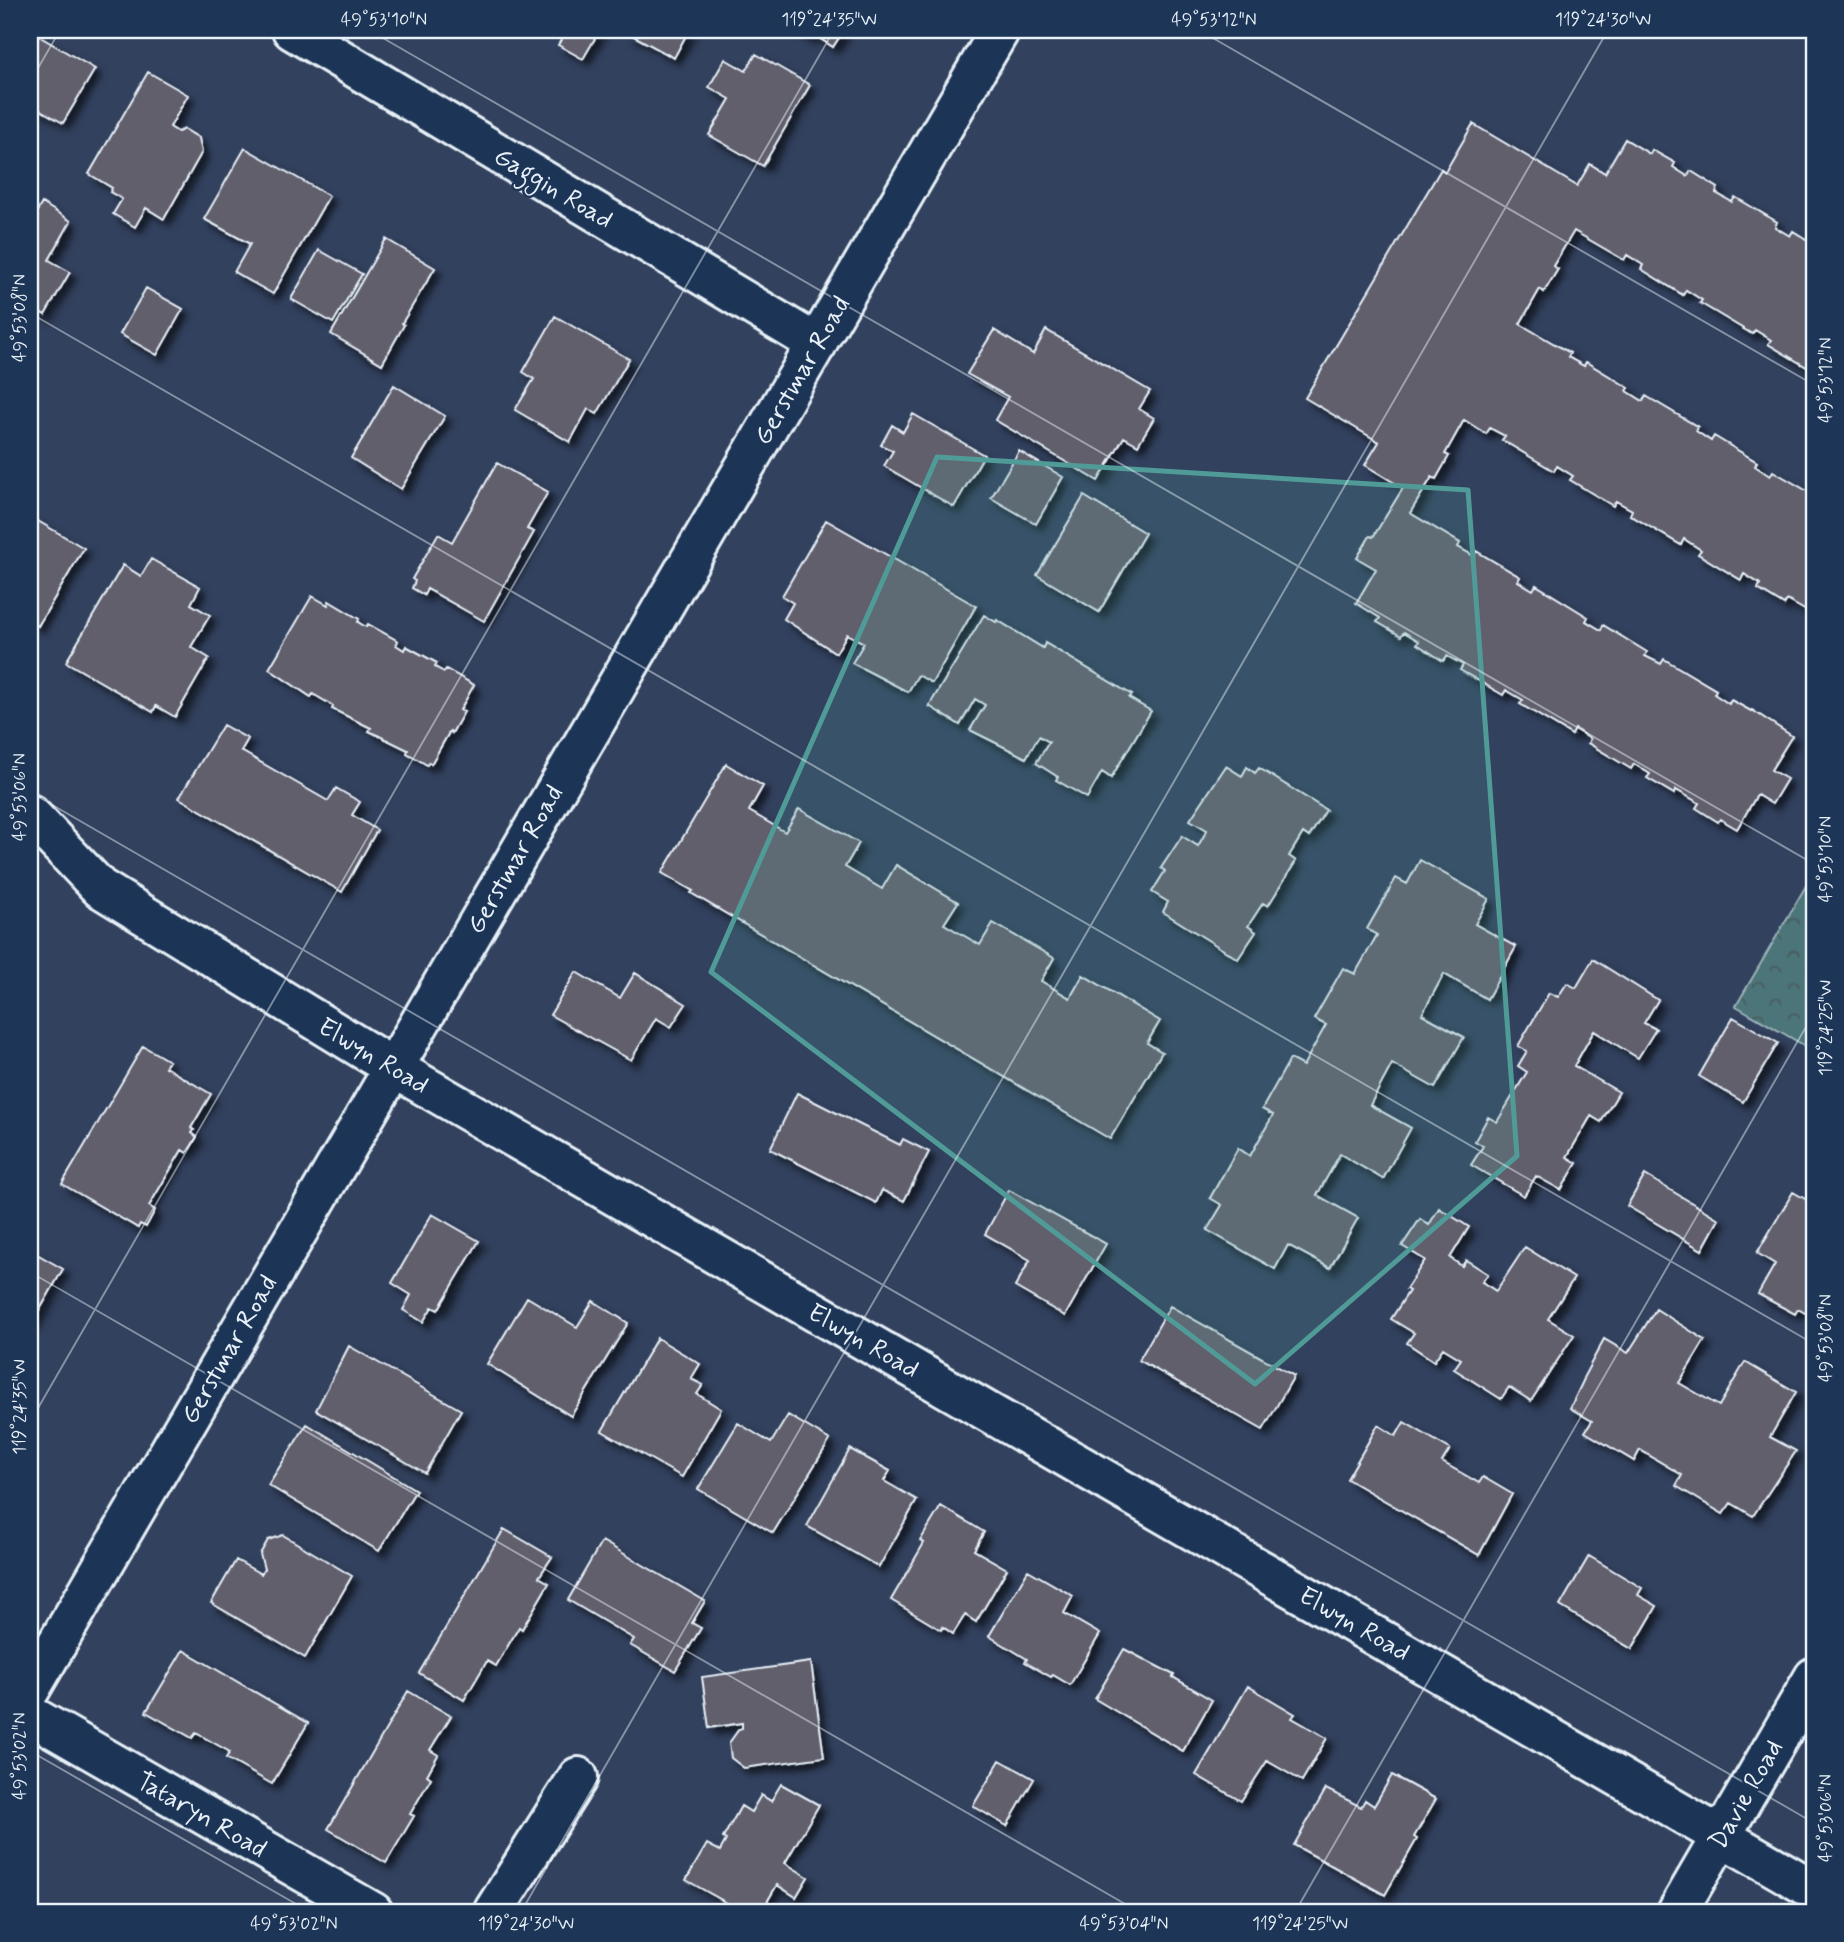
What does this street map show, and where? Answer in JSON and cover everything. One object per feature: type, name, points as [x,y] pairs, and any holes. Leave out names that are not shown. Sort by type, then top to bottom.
[{"type":"street","name":"Gaggin Road","points":[[292,30],[817,344]]},
{"type":"street","name":"Gerstmar Road","points":[[30,1690],[1000,30]]},
{"type":"street","name":"Elwyn Road","points":[[30,814],[100,888],[392,1067],[1814,1890]]},
{"type":"street","name":"Davie Road","points":[[1677,1912],[1814,1677]]},
{"type":"street","name":"Tataryn Road","points":[[30,1715],[373,1912]]},
{"type":"street","points":[[493,1912],[578,1777]]},
{"type":"highlighted area","points":[[937,457],[1468,490],[1517,1156],[1255,1384],[711,972]]},
{"type":"green space","points":[[1814,872],[1814,1051],[1736,1006]]},
{"type":"building","points":[[567,30],[600,30],[583,59],[558,45]]},
{"type":"building","points":[[632,30],[689,30],[674,58],[630,34]]},
{"type":"building","points":[[795,30],[844,30],[833,47],[811,33],[808,38]]},
{"type":"building","points":[[30,31],[95,69],[63,123],[30,104]]},
{"type":"building","points":[[756,54],[810,85],[763,166],[709,135],[730,99],[709,87],[725,59],[746,71]]},
{"type":"building","points":[[148,72],[188,95],[170,127],[178,132],[184,129],[199,138],[202,152],[164,219],[146,208],[135,227],[113,214],[122,199],[110,192],[112,188],[89,174]]},
{"type":"building","points":[[1473,124],[1577,186],[1590,164],[1605,173],[1625,139],[1650,154],[1652,150],[1675,163],[1673,167],[1687,176],[1691,171],[1718,188],[1716,193],[1732,202],[1735,197],[1777,222],[1775,227],[1790,236],[1793,231],[1814,244],[1814,365],[1810,369],[1768,344],[1771,340],[1755,330],[1752,334],[1700,303],[1702,300],[1686,290],[1683,295],[1641,269],[1643,265],[1627,255],[1624,260],[1574,231],[1553,266],[1558,269],[1544,292],[1540,289],[1520,324],[1570,353],[1568,357],[1584,366],[1586,362],[1629,388],[1627,391],[1643,401],[1646,396],[1698,427],[1696,431],[1711,441],[1714,436],[1757,462],[1755,466],[1770,476],[1773,471],[1814,495],[1814,624],[1806,619],[1810,613],[1787,600],[1784,605],[1758,589],[1760,584],[1744,574],[1741,580],[1698,554],[1701,550],[1684,539],[1681,545],[1630,515],[1632,510],[1616,501],[1613,506],[1570,480],[1573,476],[1557,466],[1554,471],[1502,440],[1505,436],[1490,428],[1486,434],[1464,420],[1445,454],[1449,456],[1436,479],[1432,477],[1410,513],[1460,543],[1458,547],[1474,556],[1476,551],[1520,577],[1518,581],[1533,590],[1536,585],[1588,617],[1586,621],[1601,630],[1603,625],[1647,652],[1645,656],[1661,664],[1664,659],[1716,690],[1714,694],[1729,704],[1731,700],[1752,710],[1792,736],[1771,770],[1787,779],[1772,804],[1757,795],[1737,829],[1720,819],[1718,822],[1696,808],[1699,803],[1676,790],[1674,794],[1647,778],[1650,774],[1634,764],[1631,769],[1588,743],[1590,739],[1575,729],[1572,735],[1520,704],[1523,700],[1506,690],[1503,695],[1460,670],[1463,665],[1447,656],[1443,661],[1404,632],[1401,636],[1377,622],[1380,618],[1356,603],[1376,569],[1357,558],[1403,488],[1365,465],[1379,442],[1305,398],[1441,169],[1445,172]]},
{"type":"building","points":[[245,148],[329,196],[273,294],[234,272],[250,244],[204,219]]},
{"type":"building","points":[[42,203],[71,221],[49,260],[70,272],[45,315],[30,307],[30,224]]},
{"type":"building","points":[[386,239],[435,268],[402,323],[404,325],[382,364],[331,334]]},
{"type":"building","points":[[319,250],[362,274],[333,323],[291,299]]},
{"type":"building","points":[[146,288],[183,309],[157,355],[120,334]]},
{"type":"building","points":[[555,316],[629,359],[597,414],[588,409],[570,442],[515,410],[534,379],[523,372]]},
{"type":"building","points":[[994,330],[1033,354],[1046,330],[1150,391],[1139,409],[1154,418],[1138,445],[1124,437],[1098,481],[995,420],[1008,397],[967,374]]},
{"type":"building","points":[[394,385],[445,416],[401,489],[351,458]]},
{"type":"building","points":[[913,414],[984,455],[954,507],[884,466],[893,451],[881,445],[892,425],[903,432]]},
{"type":"building","points":[[1019,451],[1063,477],[1036,524],[991,498]]},
{"type":"building","points":[[497,463],[548,492],[527,529],[534,532],[484,621],[427,589],[424,595],[412,588],[415,581],[412,579],[438,534],[452,542]]},
{"type":"building","points":[[1084,496],[1145,533],[1099,612],[1037,575]]},
{"type":"building","points":[[31,517],[84,548],[38,626],[30,621]]},
{"type":"building","points":[[826,520],[976,606],[932,683],[918,675],[908,692],[852,663],[864,643],[847,634],[836,653],[784,619],[793,603],[782,596]]},
{"type":"building","points":[[151,559],[200,587],[191,604],[210,615],[191,647],[209,658],[175,717],[156,706],[153,712],[66,662],[123,565],[141,576]]},
{"type":"building","points":[[312,596],[328,605],[329,601],[359,619],[358,622],[366,627],[368,624],[398,641],[396,645],[404,650],[406,646],[437,663],[435,667],[444,672],[446,669],[474,685],[460,710],[464,712],[431,764],[429,762],[427,765],[407,753],[408,750],[369,731],[371,728],[332,709],[333,706],[313,694],[311,697],[269,669]]},
{"type":"building","points":[[984,615],[1043,648],[1045,643],[1132,695],[1129,698],[1151,711],[1111,778],[1102,772],[1087,798],[1056,780],[1058,777],[1036,763],[1049,742],[1039,736],[1026,758],[970,730],[985,705],[975,699],[960,725],[929,706]]},
{"type":"building","points":[[223,725],[248,739],[241,751],[328,801],[336,788],[360,802],[352,815],[377,830],[342,892],[179,798]]},
{"type":"building","points":[[726,764],[763,786],[749,811],[785,832],[799,809],[859,843],[845,867],[882,889],[896,865],[958,902],[944,924],[980,945],[993,923],[1054,958],[1041,981],[1070,998],[1083,975],[1160,1021],[1147,1043],[1162,1052],[1110,1139],[691,893],[693,891],[662,873]]},
{"type":"building","points":[[1226,766],[1242,776],[1247,767],[1255,773],[1259,768],[1326,810],[1309,837],[1303,833],[1289,856],[1296,861],[1268,906],[1263,903],[1248,926],[1256,932],[1238,959],[1163,912],[1168,902],[1152,892],[1165,871],[1161,868],[1182,836],[1198,846],[1207,830],[1190,820]]},
{"type":"building","points":[[1420,860],[1489,899],[1475,924],[1516,947],[1487,999],[1444,974],[1422,1014],[1464,1037],[1435,1088],[1392,1064],[1370,1105],[1411,1128],[1383,1179],[1340,1154],[1317,1195],[1358,1218],[1330,1268],[1288,1245],[1275,1269],[1207,1230],[1222,1205],[1210,1198],[1238,1148],[1250,1156],[1273,1115],[1262,1109],[1290,1059],[1303,1066],[1326,1025],[1314,1019],[1343,968],[1355,974],[1377,935],[1367,929],[1396,878],[1407,884]]},
{"type":"building","points":[[1593,959],[1658,1000],[1644,1023],[1656,1029],[1638,1058],[1594,1031],[1574,1066],[1619,1092],[1601,1122],[1591,1116],[1567,1157],[1577,1163],[1561,1190],[1536,1176],[1524,1196],[1471,1165],[1483,1146],[1475,1141],[1488,1117],[1497,1122],[1527,1072],[1518,1066],[1527,1051],[1518,1046],[1549,993],[1558,997],[1567,983],[1576,988]]},
{"type":"building","points":[[576,972],[620,998],[635,973],[686,1004],[671,1027],[656,1018],[631,1060],[550,1015]]},
{"type":"building","points":[[1733,1017],[1778,1043],[1743,1102],[1699,1076]]},
{"type":"building","points":[[143,1046],[169,1061],[165,1067],[211,1094],[191,1128],[197,1137],[187,1153],[182,1150],[149,1206],[155,1210],[146,1227],[140,1224],[138,1228],[62,1184]]},
{"type":"building","points":[[797,1093],[900,1145],[903,1139],[929,1152],[904,1201],[882,1190],[876,1203],[770,1149]]},
{"type":"building","points":[[1645,1175],[1719,1219],[1702,1250],[1627,1206]]},
{"type":"building","points":[[1009,1190],[1106,1244],[1065,1316],[1015,1287],[1030,1260],[985,1234]]},
{"type":"building","points":[[1793,1192],[1814,1204],[1814,1318],[1798,1309],[1795,1314],[1758,1294],[1775,1264],[1757,1253]]},
{"type":"building","points":[[1439,1208],[1469,1227],[1450,1258],[1462,1266],[1466,1260],[1488,1274],[1482,1282],[1496,1291],[1525,1247],[1574,1278],[1548,1319],[1574,1335],[1531,1401],[1509,1387],[1501,1399],[1454,1369],[1461,1359],[1443,1348],[1434,1361],[1407,1343],[1414,1333],[1391,1319],[1425,1260],[1402,1246],[1420,1219],[1429,1225]]},
{"type":"building","points":[[432,1214],[479,1241],[438,1310],[432,1307],[423,1322],[403,1310],[411,1295],[392,1283]]},
{"type":"building","points":[[30,1250],[63,1269],[30,1327]]},
{"type":"building","points":[[527,1297],[577,1327],[593,1301],[628,1323],[571,1416],[487,1364]]},
{"type":"building","points":[[1170,1306],[1294,1376],[1263,1430],[1139,1360]]},
{"type":"building","points":[[1656,1309],[1705,1340],[1679,1383],[1719,1406],[1745,1362],[1796,1392],[1770,1437],[1796,1451],[1753,1516],[1731,1503],[1723,1514],[1676,1486],[1682,1475],[1640,1450],[1634,1461],[1585,1432],[1592,1421],[1570,1408],[1604,1339],[1628,1353]]},
{"type":"building","points":[[657,1338],[700,1364],[691,1379],[703,1385],[697,1394],[721,1409],[682,1477],[602,1431]]},
{"type":"building","points":[[349,1346],[461,1410],[425,1473],[316,1410]]},
{"type":"building","points":[[788,1415],[830,1440],[773,1533],[698,1489],[738,1423],[771,1443]]},
{"type":"building","points":[[1404,1422],[1450,1449],[1442,1462],[1479,1483],[1483,1477],[1512,1494],[1479,1555],[1347,1479],[1378,1425],[1396,1436]]},
{"type":"building","points":[[307,1424],[416,1490],[379,1551],[268,1485]]},
{"type":"building","points":[[850,1449],[890,1471],[884,1481],[917,1500],[879,1567],[807,1526]]},
{"type":"building","points":[[941,1506],[984,1532],[974,1550],[1007,1569],[976,1622],[965,1615],[953,1634],[943,1627],[941,1630],[891,1600],[924,1543],[920,1541]]},
{"type":"building","points":[[504,1529],[552,1557],[539,1577],[549,1583],[496,1666],[487,1661],[464,1700],[419,1673]]},
{"type":"building","points":[[283,1535],[352,1576],[305,1658],[211,1603],[236,1560],[261,1574],[264,1569],[260,1554],[268,1540]]},
{"type":"building","points":[[602,1541],[705,1601],[692,1623],[701,1628],[675,1671],[630,1645],[634,1639],[568,1600]]},
{"type":"building","points":[[1589,1556],[1642,1588],[1638,1595],[1657,1606],[1632,1649],[1560,1606]]},
{"type":"building","points":[[1028,1570],[1073,1596],[1064,1613],[1100,1634],[1070,1685],[1025,1662],[1027,1659],[989,1636]]},
{"type":"building","points":[[1124,1649],[1174,1675],[1173,1677],[1212,1700],[1183,1751],[1095,1699]]},
{"type":"building","points":[[183,1650],[308,1723],[272,1784],[226,1758],[230,1752],[196,1733],[192,1738],[146,1712]]},
{"type":"building","points":[[811,1662],[824,1757],[744,1768],[731,1758],[729,1743],[742,1728],[742,1723],[709,1728],[702,1677]]},
{"type":"building","points":[[1248,1686],[1295,1714],[1292,1718],[1327,1738],[1302,1781],[1267,1761],[1241,1801],[1196,1775]]},
{"type":"building","points":[[408,1691],[451,1716],[430,1750],[438,1755],[427,1775],[431,1778],[410,1814],[414,1816],[386,1863],[328,1829]]},
{"type":"building","points":[[1000,1760],[1034,1779],[1007,1826],[973,1806]]},
{"type":"building","points":[[1392,1775],[1436,1799],[1385,1895],[1294,1845],[1326,1789],[1361,1807],[1365,1800],[1374,1806]]},
{"type":"building","points":[[781,1784],[819,1805],[785,1863],[808,1877],[796,1897],[777,1885],[761,1912],[743,1912],[686,1880],[707,1844],[720,1851],[726,1840],[723,1838],[741,1806],[751,1812],[761,1795],[771,1801]]}]
